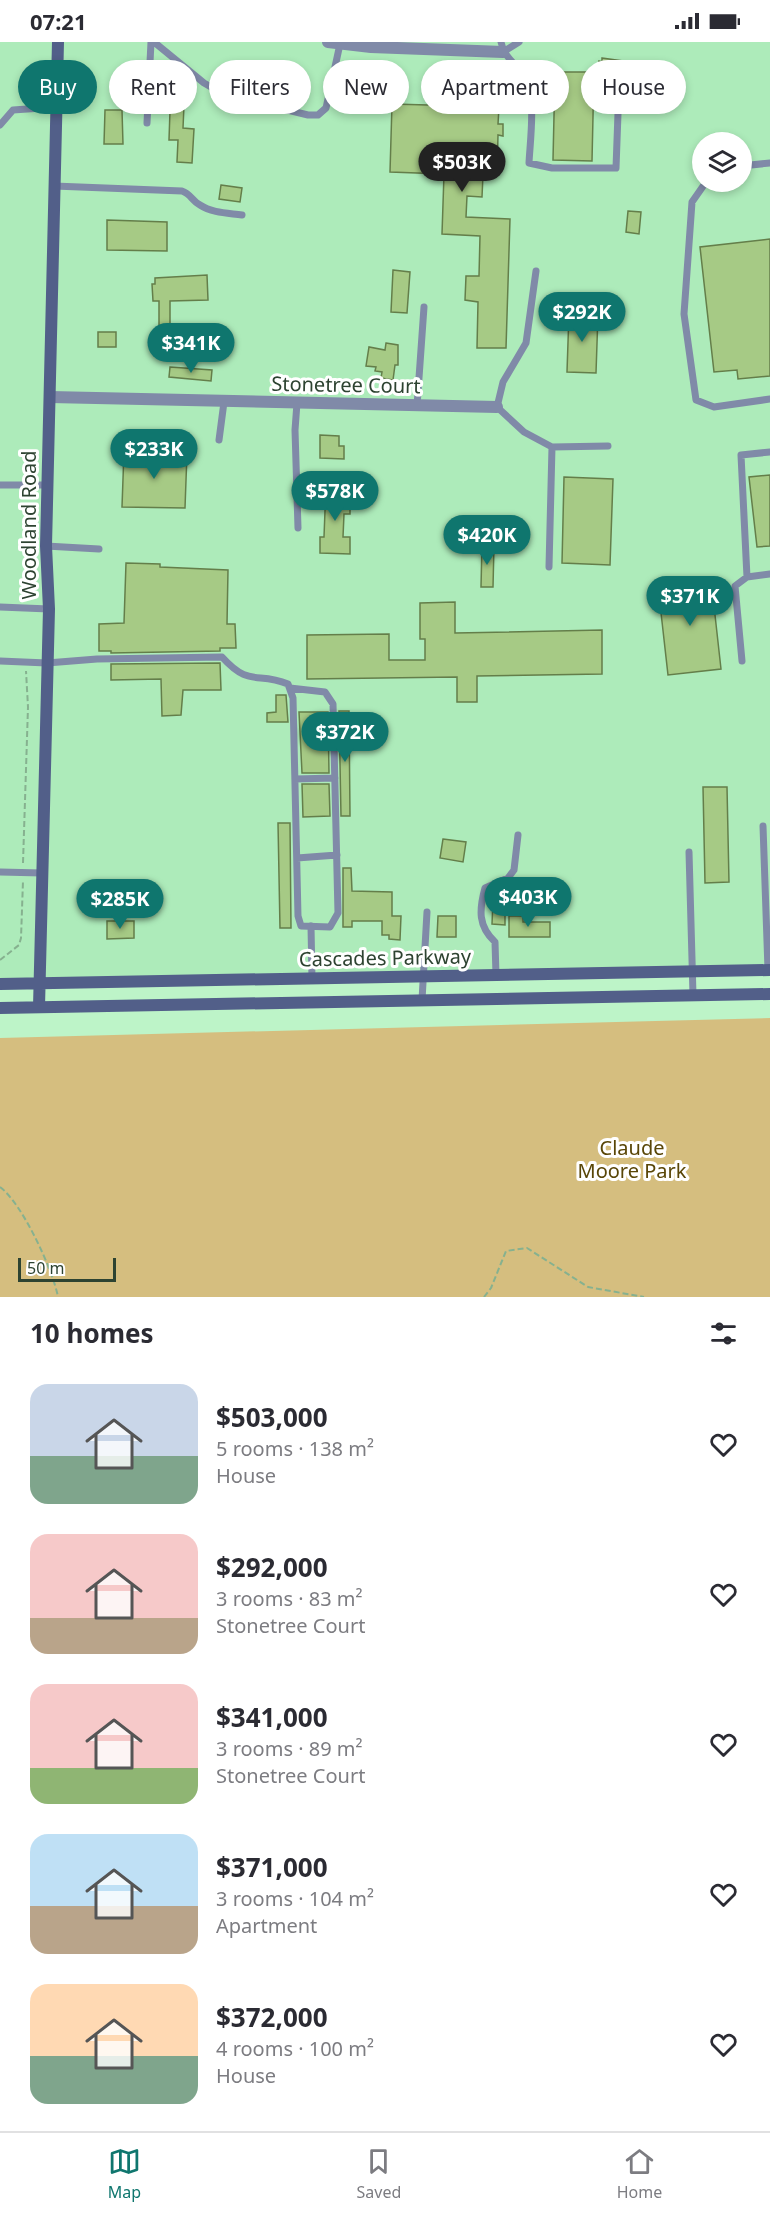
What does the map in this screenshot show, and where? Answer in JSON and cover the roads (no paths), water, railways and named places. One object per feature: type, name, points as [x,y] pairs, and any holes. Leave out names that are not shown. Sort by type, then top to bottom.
[{"type":"main road","name":"Woodland Road","points":[[57,60],[58,42]]},
{"type":"main road","name":"Woodland Road","points":[[39,1007],[49,609],[46,546],[56,114]]},
{"type":"main road","name":"Cascades Parkway","points":[[0,984],[769,970]]},
{"type":"main road","points":[[0,1008],[770,994]]},
{"type":"street","points":[[334,43],[502,47]]},
{"type":"street","name":"Stonetree Court","points":[[50,397],[497,407]]},
{"type":"lane","points":[[153,42],[204,83],[225,94],[308,115],[318,115],[326,108],[334,43]]},
{"type":"lane","points":[[147,123],[153,42]]},
{"type":"lane","points":[[519,42],[502,47],[527,81],[530,102],[529,164],[552,168],[616,168],[618,114]]},
{"type":"lane","points":[[0,125],[13,110],[18,110]]},
{"type":"lane","points":[[752,165],[770,163]]},
{"type":"lane","points":[[54,186],[182,191],[189,193],[196,203],[209,210],[242,215]]},
{"type":"lane","points":[[699,192],[692,202],[684,314],[696,400],[714,407],[770,399]]},
{"type":"lane","points":[[536,271],[526,343],[503,382],[497,407],[524,432],[552,447],[608,446]]},
{"type":"lane","points":[[417,406],[424,307]]},
{"type":"lane","points":[[219,440],[224,402]]},
{"type":"lane","points":[[297,404],[295,430],[298,528]]},
{"type":"lane","points":[[549,567],[552,447]]},
{"type":"lane","points":[[747,577],[741,455],[770,452]]},
{"type":"lane","points":[[0,485],[48,485]]},
{"type":"lane","points":[[46,546],[99,549]]},
{"type":"lane","points":[[742,661],[735,586],[747,577],[770,574]]},
{"type":"lane","points":[[0,607],[49,609]]},
{"type":"lane","points":[[0,661],[46,663],[97,659],[222,657],[246,678],[271,679],[285,683],[290,688],[293,698],[298,916],[301,926],[330,927],[338,913],[333,704],[325,692],[290,688]]},
{"type":"lane","points":[[295,778],[335,778]]},
{"type":"lane","points":[[763,826],[769,970]]},
{"type":"lane","points":[[496,975],[495,942],[483,931],[480,922],[482,902],[485,888],[508,878],[514,870],[518,835]]},
{"type":"lane","points":[[689,852],[693,996]]},
{"type":"lane","points":[[297,858],[337,855]]},
{"type":"lane","points":[[0,872],[42,873]]},
{"type":"lane","points":[[422,1000],[428,912]]},
{"type":"lane","points":[[311,926],[312,979]]},
{"type":"park label","name":"Claude Moore Park","points":[[632,1160]]}]
